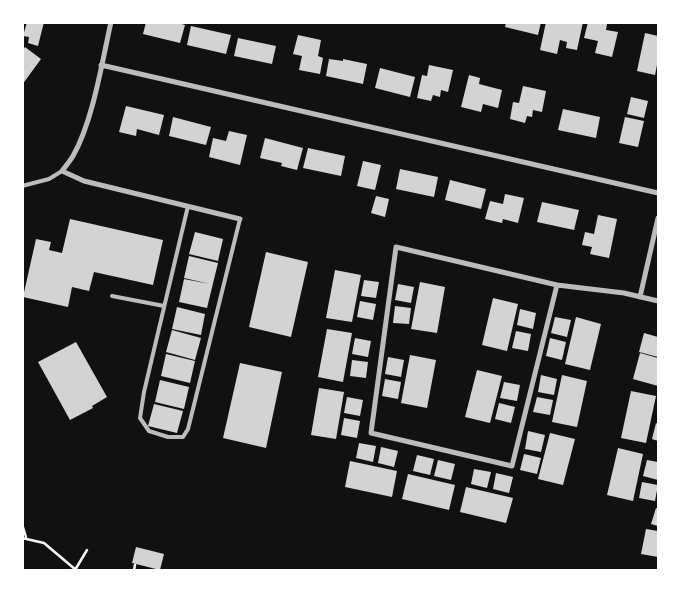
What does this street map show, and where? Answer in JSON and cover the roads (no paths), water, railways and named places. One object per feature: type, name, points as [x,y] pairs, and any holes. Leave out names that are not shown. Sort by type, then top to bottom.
[{"type":"street","points":[[111,22],[90,112],[81,141],[73,157],[62,171],[84,181],[240,219]]},
{"type":"street","points":[[101,65],[658,193]]},
{"type":"street","points":[[640,297],[658,218]]},
{"type":"street","points":[[557,285],[512,466],[371,433],[396,247],[557,285],[601,290],[658,301]]},
{"type":"lane","points":[[22,186],[49,179],[62,171]]},
{"type":"lane","points":[[188,206],[144,392],[140,418],[149,431],[168,437],[183,437],[188,429],[240,219]]},
{"type":"lane","points":[[112,296],[164,306]]}]
